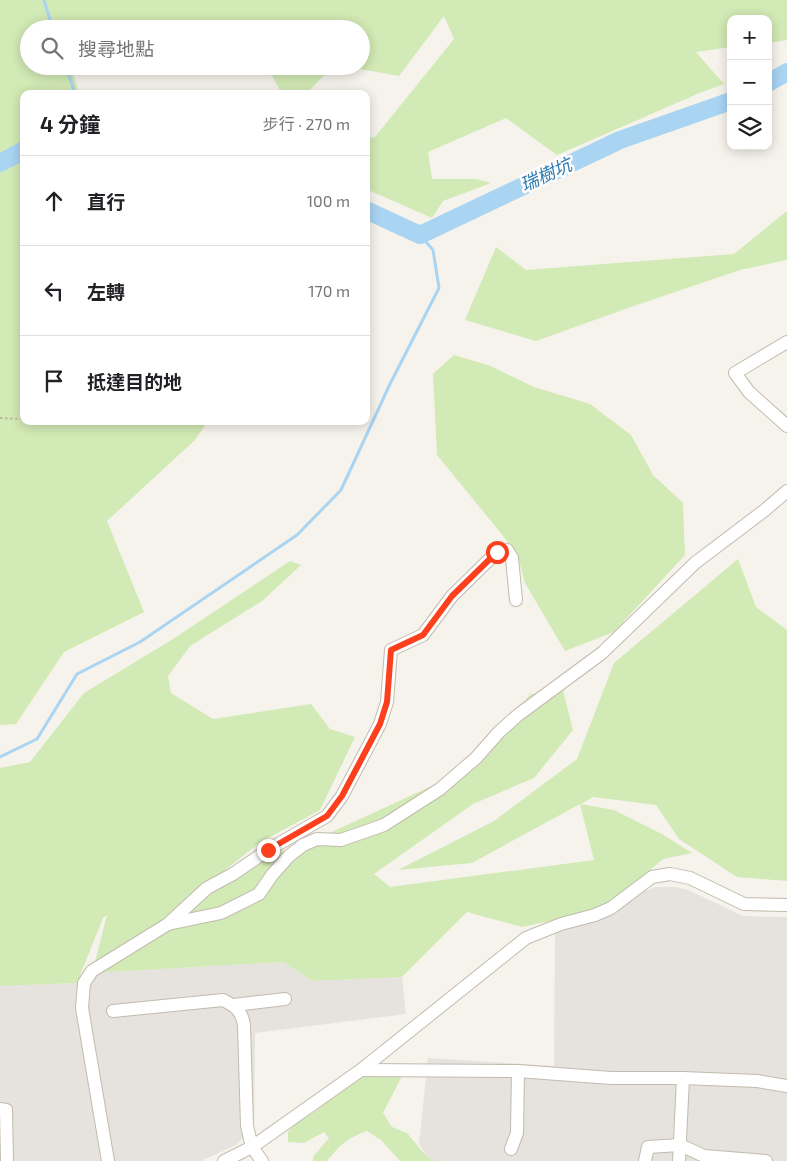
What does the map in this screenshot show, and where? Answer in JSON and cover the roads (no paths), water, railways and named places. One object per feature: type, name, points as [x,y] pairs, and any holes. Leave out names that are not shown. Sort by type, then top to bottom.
[{"type":"street","points":[[787,342],[735,373],[749,392],[787,426]]},
{"type":"street","points":[[168,924],[221,913],[259,894],[272,875],[289,856],[303,845],[317,839],[341,840],[384,825],[440,789],[476,758],[499,732],[518,715],[602,653],[696,562],[765,510],[787,490]]},
{"type":"street","points":[[108,1161],[82,1008],[84,983],[92,971],[168,924],[207,888],[327,816],[342,796],[380,724],[387,702],[391,650],[423,635],[452,596],[497,552],[507,550],[512,558],[516,600]]},
{"type":"street","points":[[224,1161],[252,1147],[361,1070],[526,938],[560,924],[595,915],[611,908],[652,877],[670,874],[690,878],[744,904],[787,905]]},
{"type":"street","points":[[234,1005],[286,999]]},
{"type":"street","points":[[113,1011],[223,1000],[234,1005],[242,1014],[244,1025],[247,1126],[252,1147],[262,1161]]},
{"type":"street","points":[[361,1070],[518,1071],[611,1078],[684,1078],[757,1082],[787,1086]]},
{"type":"street","points":[[510,1149],[517,1133],[518,1071]]},
{"type":"street","points":[[679,1161],[684,1078]]},
{"type":"street","points":[[0,1109],[6,1110],[6,1161]]},
{"type":"street","points":[[645,1161],[648,1147],[680,1145],[704,1156],[766,1161]]},
{"type":"waterway","points":[[44,0],[50,20]]},
{"type":"waterway","name":"瑞樹坑","points":[[772,81],[787,72]]},
{"type":"waterway","points":[[69,75],[74,90]]},
{"type":"waterway","name":"瑞樹坑","points":[[370,212],[420,235],[620,140],[727,102]]},
{"type":"waterway","name":"瑞樹坑","points":[[0,163],[20,152]]},
{"type":"waterway","points":[[0,757],[37,739],[77,674],[140,642],[297,535],[341,490],[390,384],[439,288],[433,250],[420,235]]}]
